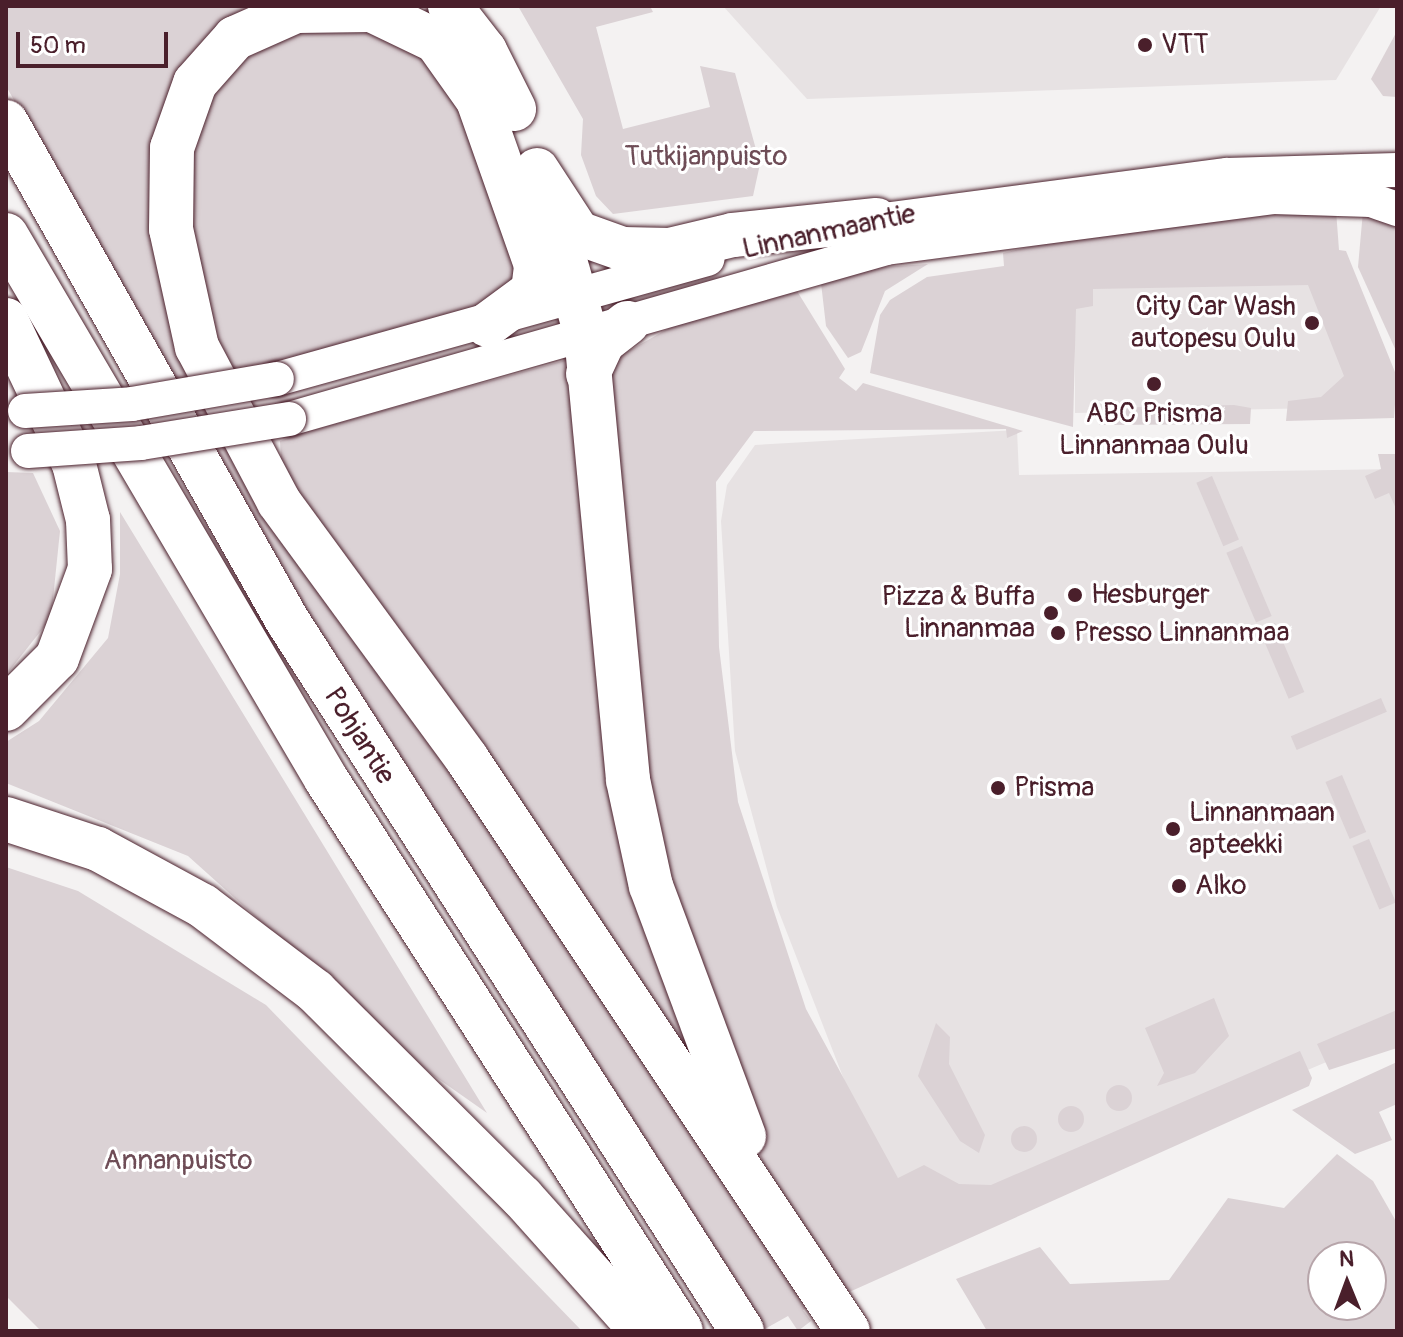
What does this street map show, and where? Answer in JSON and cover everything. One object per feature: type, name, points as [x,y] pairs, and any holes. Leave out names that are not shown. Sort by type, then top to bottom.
[{"type":"highway","points":[[450,6],[498,72],[537,170],[583,336],[628,780],[651,886],[687,998],[777,1217]]},
{"type":"highway","points":[[487,325],[533,291],[536,265],[478,100],[436,41],[372,10],[296,11],[235,38],[195,83],[172,148],[171,229],[197,347],[279,502],[467,759],[777,1217],[848,1331]]},
{"type":"highway","name":"Pohjantie","points":[[6,122],[287,620],[742,1331]]},
{"type":"highway","points":[[537,170],[578,233],[623,249],[670,250],[733,235],[876,220]]},
{"type":"highway","name":"Pohjantie","points":[[6,235],[326,779],[681,1331]]},
{"type":"highway","points":[[6,320],[74,464],[88,520],[90,569],[57,658],[6,709]]},
{"type":"highway","points":[[583,336],[603,342],[627,323]]},
{"type":"highway","points":[[6,819],[98,849],[203,906],[315,991],[522,1197],[642,1331]]},
{"type":"main road","name":"Linnanmaantie","points":[[17,451],[141,443],[289,419],[583,336],[775,239],[876,220],[1227,175],[1397,170]]},
{"type":"main road","name":"Linnanmaantie","points":[[627,323],[833,259],[992,231],[1273,197],[1371,200],[1397,209]]},
{"type":"main road","name":"Linnanmaantie","points":[[16,411],[132,404],[277,379],[487,325],[583,336]]},
{"type":"shaded area","points":[[723,6],[1381,6],[1336,80],[807,99]]},
{"type":"shaded area","points":[[1310,282],[1369,407],[1075,413],[1075,288]]},
{"type":"shaded area","points":[[1017,430],[1019,475],[1397,469],[1397,1032],[928,1231],[850,1095],[777,907],[735,751],[721,521],[727,485],[755,445]]},
{"type":"green space","points":[[6,6],[281,6],[206,55],[175,295],[461,762],[813,1304],[803,1310],[811,1321],[798,1331],[788,1316],[763,1330],[530,978],[236,495],[6,86]]},
{"type":"green space","name":"Tutkijanpuisto","points":[[518,6],[650,6],[653,12],[596,27],[623,129],[710,107],[700,66],[735,73],[760,164],[753,196],[613,214],[596,196],[581,155],[583,119]]},
{"type":"green space","points":[[301,22],[411,38],[456,85],[522,277],[480,306],[318,355],[221,374],[182,227],[197,111],[238,49]]},
{"type":"green space","points":[[1397,31],[1397,97],[1383,96],[1371,79]]},
{"type":"green space","points":[[1336,210],[1339,250],[1346,251],[1397,377],[1394,418],[1286,421],[1288,401],[1321,397],[1344,376],[1308,285],[1093,289],[1093,306],[1076,309],[1073,427],[870,373],[880,315],[890,300],[927,277],[1004,266],[1003,253],[1059,240],[1224,215]]},
{"type":"green space","points":[[1363,211],[1397,224],[1397,353],[1358,267]]},
{"type":"green space","points":[[928,264],[885,291],[861,352],[848,358],[826,326],[821,283],[882,267]]},
{"type":"green space","points":[[797,291],[845,369],[839,378],[856,391],[863,383],[1023,431],[1007,438],[1006,429],[754,431],[716,482],[719,647],[738,802],[806,1009],[898,1178],[924,1165],[959,1184],[991,1185],[1300,1051],[1312,1078],[1309,1086],[847,1293],[787,1210],[763,1162],[658,880],[602,366],[671,327]]},
{"type":"green space","points":[[573,358],[606,692],[714,1104],[266,465],[281,458],[280,441],[302,433]]},
{"type":"green space","points":[[1234,405],[1251,408],[1250,424],[1099,425],[1103,408]]},
{"type":"green space","points":[[1378,454],[1397,454],[1397,511],[1389,493],[1375,499],[1365,476],[1381,469]]},
{"type":"green space","points":[[6,472],[33,473],[60,531],[51,618],[6,675]]},
{"type":"green space","points":[[1212,476],[1239,540],[1223,546],[1196,483]]},
{"type":"green space","points":[[120,512],[487,1113],[430,1073],[188,856],[6,783],[6,742],[39,721],[108,638],[120,574]]},
{"type":"green space","points":[[1242,546],[1272,616],[1256,623],[1226,553]]},
{"type":"green space","points":[[1275,623],[1304,692],[1289,699],[1259,630]]},
{"type":"green space","points":[[1381,698],[1387,712],[1297,750],[1291,736]]},
{"type":"green space","points":[[1342,775],[1366,832],[1350,839],[1325,782]]},
{"type":"green space","points":[[1369,839],[1396,903],[1379,910],[1352,846]]},
{"type":"green space","name":"Annanpuisto","points":[[6,867],[78,891],[266,1005],[582,1331],[41,1331],[6,1296]]},
{"type":"green space","points":[[1214,998],[1229,1036],[1195,1073],[1157,1086],[1164,1073],[1145,1028]]},
{"type":"green space","points":[[1397,1010],[1397,1048],[1329,1070],[1317,1044]]},
{"type":"green space","points":[[936,1023],[950,1037],[949,1064],[985,1135],[979,1153],[960,1141],[918,1076]]},
{"type":"green space","points":[[1397,1062],[1397,1104],[1379,1112],[1392,1140],[1355,1154],[1292,1110]]},
{"type":"green space","points":[[1119,1085],[1128,1089],[1132,1098],[1128,1107],[1119,1111],[1110,1107],[1106,1098],[1110,1089]]},
{"type":"green space","points":[[1071,1106],[1080,1110],[1084,1119],[1080,1128],[1071,1132],[1062,1128],[1058,1119],[1062,1110]]},
{"type":"green space","points":[[1024,1126],[1034,1129],[1037,1139],[1034,1149],[1024,1152],[1014,1149],[1011,1139],[1014,1129]]},
{"type":"green space","points":[[1337,1154],[1373,1181],[1397,1223],[1397,1331],[987,1331],[956,1279],[1040,1247],[1070,1284],[1169,1280],[1228,1198],[1284,1208]]},
{"type":"place","name":"VTT","points":[[1145,45]]},
{"type":"place","name":"City Car Wash autopesu Oulu","points":[[1312,323]]},
{"type":"place","name":"ABC Prisma Linnanmaa Oulu","points":[[1154,384]]},
{"type":"place","name":"Hesburger","points":[[1075,595]]},
{"type":"place","name":"Pizza & Buffa Linnanmaa","points":[[1051,613]]},
{"type":"place","name":"Presso Linnanmaa","points":[[1058,633]]},
{"type":"place","name":"Prisma","points":[[998,788]]},
{"type":"place","name":"Linnanmaan apteekki","points":[[1173,829]]},
{"type":"place","name":"Alko","points":[[1179,886]]}]
